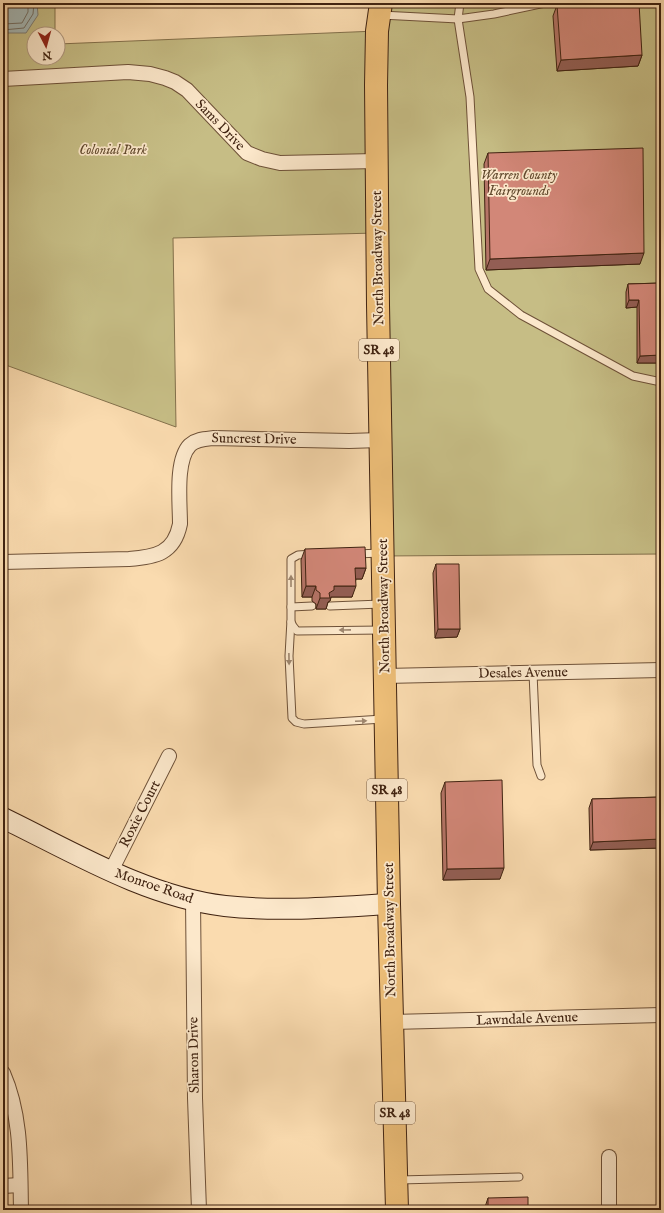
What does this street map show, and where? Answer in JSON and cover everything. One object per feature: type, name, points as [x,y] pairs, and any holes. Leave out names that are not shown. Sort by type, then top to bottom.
[{"type":"main road","name":"North Broadway Street","points":[[380,9],[377,31],[376,77],[380,440],[389,904],[398,1210]]},
{"type":"street","name":"Sams Drive","points":[[3,79],[128,72],[150,74],[175,82],[186,90],[247,153],[262,159],[280,163],[376,161]]},
{"type":"street","name":"Suncrest Drive","points":[[3,562],[129,559],[149,557],[167,549],[174,542],[178,534],[180,524],[180,464],[183,454],[191,444],[196,441],[214,438],[349,441],[380,440]]},
{"type":"street","name":"Desales Avenue","points":[[385,676],[661,670]]},
{"type":"street","name":"Roxie Court","points":[[111,871],[169,756]]},
{"type":"street","name":"Monroe Road","points":[[3,818],[111,871],[175,896],[225,906],[276,908],[389,904]]},
{"type":"street","name":"Sharon Drive","points":[[193,900],[195,1098],[199,1210]]},
{"type":"street","name":"Lawndale Avenue","points":[[392,1022],[661,1015]]},
{"type":"street","points":[[3,1073],[9,1087],[17,1120],[21,1210]]},
{"type":"street","points":[[609,1157],[609,1210]]},
{"type":"street","points":[[3,1186],[20,1186]]},
{"type":"lane","points":[[460,3],[458,19],[470,96],[478,269],[488,289],[521,315],[633,376],[661,382]]},
{"type":"lane","points":[[380,9],[458,19],[494,14],[546,3]]},
{"type":"lane","points":[[352,554],[383,553]]},
{"type":"lane","points":[[321,554],[298,555],[291,559],[291,620],[289,656],[292,718],[296,722],[304,724],[386,719]]},
{"type":"lane","points":[[330,606],[384,604]]},
{"type":"lane","points":[[291,607],[312,606]]},
{"type":"lane","points":[[291,620],[297,631],[384,630]]},
{"type":"lane","points":[[533,673],[536,765],[541,776]]},
{"type":"lane","points":[[396,1180],[519,1176]]},
{"type":"green space","name":"Warren County Fairgrounds","points":[[3,3],[55,3],[55,26],[26,26],[26,66],[66,66],[66,44],[377,31],[381,3],[661,3],[661,554],[383,556],[377,233],[173,238],[176,427],[3,364]]},
{"type":"water","points":[[9,3],[37,3],[38,15],[31,26],[26,26],[26,33],[3,33],[3,5]]},
{"type":"building","points":[[581,3],[639,3],[642,55],[561,60],[557,5]]},
{"type":"building","points":[[643,148],[644,253],[490,259],[488,153]]},
{"type":"building","points":[[661,283],[661,355],[640,356],[639,300],[629,300],[628,284]]},
{"type":"building","points":[[365,547],[366,568],[355,568],[356,586],[334,586],[334,590],[329,593],[330,598],[320,598],[320,593],[316,590],[316,586],[306,586],[305,549]]},
{"type":"building","points":[[436,564],[459,564],[460,629],[438,629]]},
{"type":"building","points":[[502,780],[504,868],[447,869],[445,782]]},
{"type":"building","points":[[661,797],[661,839],[593,842],[592,799]]},
{"type":"building","points":[[528,1197],[528,1210],[488,1210],[488,1198]]},
{"type":"park label","name":"Colonial Park","points":[[113,150]]}]
